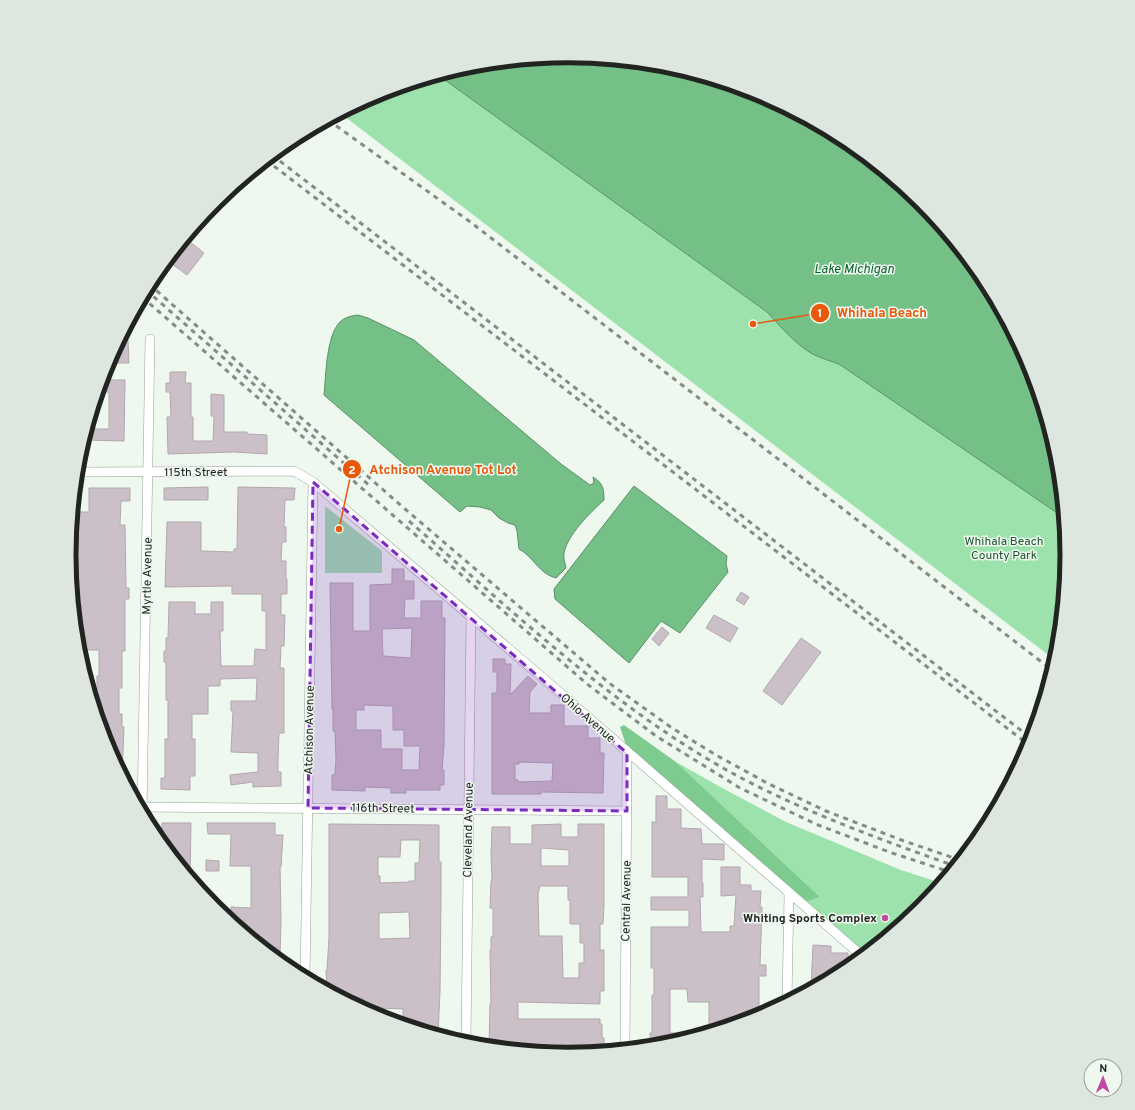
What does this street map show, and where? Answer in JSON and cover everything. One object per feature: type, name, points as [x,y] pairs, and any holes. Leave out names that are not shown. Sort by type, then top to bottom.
[{"type":"street","name":"Myrtle Avenue","points":[[141,801],[149,472],[150,339]]},
{"type":"street","name":"115th Street","points":[[83,472],[294,471],[312,482]]},
{"type":"street","name":"Ohio Avenue","points":[[312,482],[470,616],[857,952]]},
{"type":"street","name":"Atchison Avenue","points":[[305,971],[312,482]]},
{"type":"street","name":"Cleveland Avenue","points":[[466,1037],[470,616]]},
{"type":"street","name":"Central Avenue","points":[[625,1044],[628,753]]},
{"type":"street","name":"116th Street","points":[[146,809],[308,808],[627,811]]},
{"type":"street","points":[[787,995],[789,894]]},
{"type":"highlighted area","points":[[313,482],[627,753],[627,811],[308,808]]},
{"type":"green space","name":"Whihala Beach County Park","points":[[444,79],[767,312],[794,340],[821,358],[839,364],[1057,513],[1060,555],[1055,619],[1049,655],[345,117],[379,100],[409,89]]},
{"type":"green space","points":[[325,506],[382,551],[382,573],[325,573]]},
{"type":"green space","points":[[676,762],[786,822],[901,870],[935,881],[892,925],[861,950],[803,903],[820,897]]},
{"type":"shaded area","points":[[624,725],[676,762],[820,897],[803,903],[627,748],[620,727]]},
{"type":"water","name":"Lake Michigan","points":[[535,64],[600,64],[663,72],[726,89],[756,100],[814,129],[841,146],[892,185],[915,207],[958,255],[994,309],[1009,337],[1022,367],[1043,428],[1050,459],[1057,513],[839,364],[809,352],[790,336],[767,312],[444,79],[472,72]]},
{"type":"water","points":[[358,315],[368,318],[414,340],[561,464],[590,485],[594,483],[593,477],[601,484],[604,500],[580,524],[570,539],[566,546],[564,555],[566,568],[556,578],[545,573],[519,549],[515,525],[499,518],[491,510],[480,507],[467,506],[460,512],[324,395],[329,346],[335,328],[344,319]]},
{"type":"water","points":[[634,486],[727,556],[726,564],[728,572],[680,633],[661,621],[629,663],[555,599],[554,589]]},
{"type":"building","points":[[189,241],[204,253],[187,275],[171,263]]},
{"type":"building","points":[[125,340],[128,340],[129,363],[115,363]]},
{"type":"building","points":[[170,372],[186,372],[185,383],[191,383],[193,441],[213,441],[214,416],[211,416],[211,394],[224,395],[224,432],[247,432],[247,434],[267,435],[267,454],[234,452],[168,454],[167,417],[171,417],[170,392],[166,392],[166,383],[170,383]]},
{"type":"building","points":[[108,380],[125,380],[124,441],[89,440],[92,429],[109,429],[109,392],[104,392]]},
{"type":"building","points":[[208,487],[208,500],[164,500],[164,488]]},
{"type":"building","points":[[238,487],[295,488],[294,500],[285,500],[284,527],[286,527],[286,542],[282,542],[281,561],[286,561],[287,594],[281,594],[281,615],[285,615],[284,646],[281,646],[280,668],[284,668],[284,733],[279,733],[278,760],[278,772],[281,772],[281,786],[253,787],[253,782],[231,785],[230,775],[258,772],[258,753],[231,752],[233,711],[231,711],[231,701],[256,701],[257,678],[220,679],[220,686],[208,686],[208,714],[192,714],[192,739],[195,739],[195,776],[190,776],[190,790],[161,789],[161,778],[165,778],[165,739],[168,739],[168,700],[166,700],[166,662],[164,662],[164,651],[166,651],[166,638],[168,638],[169,602],[195,602],[195,614],[211,614],[211,602],[223,602],[223,631],[220,631],[221,666],[254,666],[255,649],[266,650],[266,611],[262,611],[262,594],[232,594],[232,586],[165,587],[167,522],[201,522],[201,551],[234,552],[234,549],[237,549]]},
{"type":"building","points":[[89,488],[130,488],[130,501],[121,501],[120,525],[125,525],[126,588],[129,588],[129,599],[125,599],[125,651],[122,651],[122,688],[119,688],[119,714],[122,714],[122,727],[124,727],[122,765],[96,694],[97,676],[99,676],[99,650],[85,650],[80,619],[76,555],[77,523],[78,512],[89,512]]},
{"type":"building","points":[[392,569],[404,569],[404,581],[414,581],[414,599],[405,599],[404,618],[421,618],[421,601],[442,601],[442,618],[445,618],[444,746],[442,770],[444,770],[444,785],[440,785],[440,790],[406,790],[406,793],[391,793],[391,788],[365,787],[365,791],[332,790],[332,775],[335,775],[336,759],[335,731],[333,731],[332,709],[330,583],[353,583],[353,631],[370,631],[370,585],[392,584]],"holes":[[[412,628],[411,658],[383,656],[382,629]],[[364,705],[393,706],[393,730],[404,730],[404,746],[420,746],[419,770],[402,770],[402,749],[381,749],[381,730],[356,730],[356,710],[364,710]]]},
{"type":"building","points":[[741,592],[749,597],[744,605],[736,600]]},
{"type":"building","points":[[714,615],[738,628],[730,642],[706,628]]},
{"type":"building","points":[[662,627],[669,633],[659,646],[652,639]]},
{"type":"building","points":[[801,638],[821,652],[782,705],[763,691]]},
{"type":"building","points":[[493,659],[505,659],[505,664],[511,664],[510,695],[528,676],[537,684],[530,692],[529,713],[551,713],[551,705],[564,705],[564,726],[588,726],[588,738],[600,738],[600,753],[604,753],[603,793],[541,792],[541,794],[492,794],[492,693],[497,693],[497,672],[493,672]],"holes":[[[519,762],[553,763],[552,781],[518,782],[518,780],[515,780],[515,764],[519,764]]]},
{"type":"building","points":[[656,796],[667,796],[667,809],[681,809],[681,828],[701,829],[702,844],[724,844],[724,860],[702,859],[703,897],[700,897],[701,932],[730,932],[730,926],[734,926],[736,895],[721,896],[721,867],[740,867],[740,885],[751,885],[751,891],[761,891],[760,907],[762,907],[760,965],[766,965],[766,976],[759,976],[759,1009],[709,1026],[709,1002],[688,1002],[687,989],[670,989],[670,1033],[683,1033],[650,1040],[650,1033],[652,1033],[652,995],[654,995],[654,968],[651,968],[651,927],[689,927],[689,910],[651,910],[651,897],[688,897],[688,877],[652,877],[652,822],[656,822]]},
{"type":"building","points":[[162,823],[191,823],[190,870],[177,855],[162,834]]},
{"type":"building","points":[[207,823],[275,823],[275,835],[283,835],[280,867],[280,954],[243,925],[231,914],[231,907],[251,908],[251,866],[230,866],[231,834],[208,834]]},
{"type":"building","points":[[329,824],[439,825],[441,895],[438,1029],[403,1019],[403,1009],[379,1008],[379,1010],[363,1002],[363,998],[355,998],[327,984],[329,938]],"holes":[[[401,840],[420,840],[419,863],[415,863],[415,881],[380,883],[380,876],[378,876],[378,857],[400,857]],[[409,912],[410,938],[379,939],[379,913]]]},
{"type":"building","points":[[561,824],[561,837],[578,837],[578,824],[604,824],[604,904],[603,924],[600,924],[600,950],[604,950],[604,991],[600,991],[600,1004],[518,1002],[518,1019],[600,1019],[600,1024],[602,1024],[602,1038],[604,1038],[604,1046],[535,1046],[489,1041],[491,1004],[490,950],[491,937],[493,937],[493,908],[490,908],[492,881],[492,827],[510,827],[510,844],[532,844],[532,825]],"holes":[[[541,848],[569,850],[569,866],[541,866]],[[540,886],[568,886],[568,900],[570,900],[570,924],[580,924],[580,943],[584,943],[584,963],[579,963],[579,978],[563,978],[562,936],[539,936],[538,894]]]},
{"type":"building","points":[[206,860],[219,861],[219,871],[206,871]]},
{"type":"building","points":[[813,945],[831,946],[831,953],[848,953],[848,959],[811,982]]},
{"type":"railway","points":[[333,123],[469,221],[1047,666]]},
{"type":"railway","points":[[277,159],[1025,734]]},
{"type":"railway","points":[[270,163],[1023,740]]},
{"type":"railway","points":[[154,288],[405,509],[609,683],[672,728],[716,755],[769,784],[826,811],[904,841],[955,858]]},
{"type":"railway","points":[[150,294],[370,486]]},
{"type":"railway","points":[[146,301],[587,684],[656,736],[740,788],[818,825],[892,853],[945,870]]},
{"type":"railway","points":[[409,521],[522,620],[599,684],[680,742],[723,768],[779,797],[837,822],[950,864]]},
{"type":"place","name":"Whihala Beach","points":[[753,324]]},
{"type":"place","name":"Atchison Avenue Tot Lot","points":[[339,529]]},
{"type":"place","name":"Whiting Sports Complex","points":[[885,918]]}]
